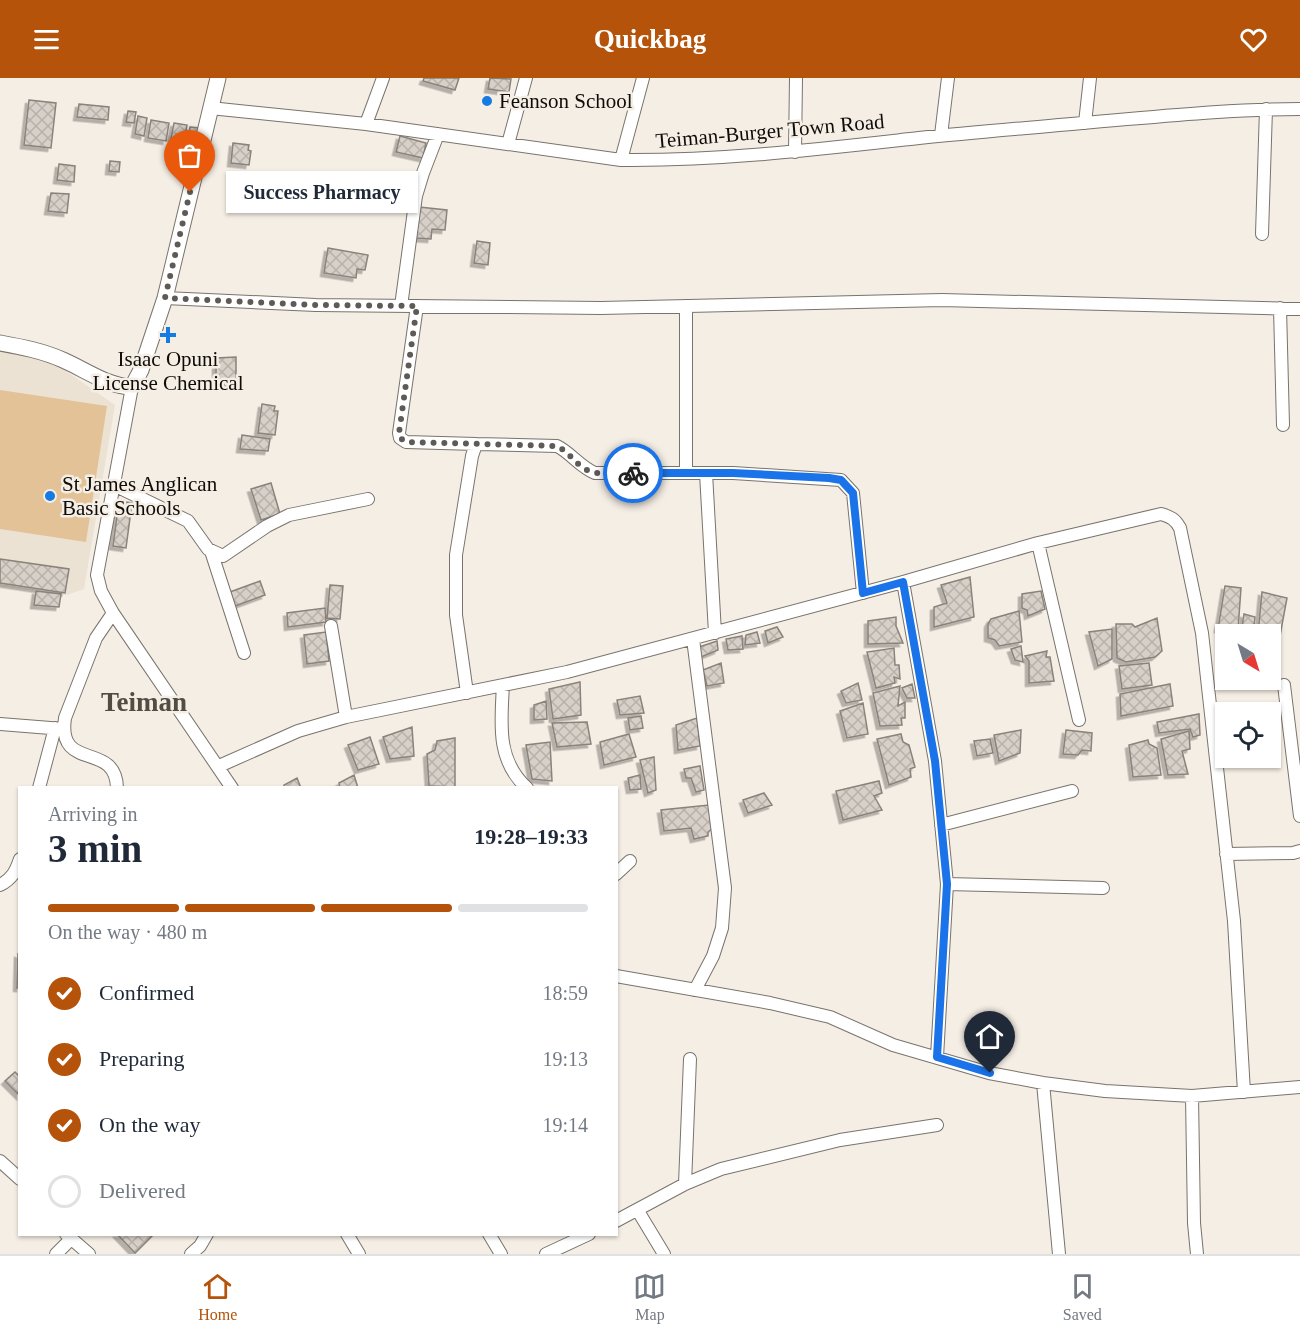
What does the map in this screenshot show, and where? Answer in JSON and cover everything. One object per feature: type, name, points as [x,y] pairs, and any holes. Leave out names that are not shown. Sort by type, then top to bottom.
[{"type":"street","points":[[218,78],[165,298],[143,364],[132,387],[97,575],[101,591],[113,613],[231,786]]},
{"type":"street","points":[[366,124],[382,78]]},
{"type":"street","points":[[508,144],[526,78]]},
{"type":"street","points":[[621,160],[643,78]]},
{"type":"street","points":[[795,152],[796,78]]},
{"type":"street","points":[[941,135],[948,78]]},
{"type":"street","points":[[1085,123],[1090,78]]},
{"type":"street","name":"Teiman-Burger Town Road","points":[[210,108],[366,124],[621,160],[722,158],[1154,116],[1300,109]]},
{"type":"street","points":[[1262,234],[1266,109]]},
{"type":"street","points":[[402,306],[416,196],[438,134]]},
{"type":"street","points":[[165,298],[316,305],[601,308],[942,300],[1300,309]]},
{"type":"street","points":[[417,306],[399,433],[400,438],[406,442],[557,446],[566,450],[584,468],[595,473],[781,475],[841,480],[853,493],[863,593]]},
{"type":"street","points":[[686,306],[686,473]]},
{"type":"street","points":[[1280,308],[1283,425]]},
{"type":"street","points":[[0,343],[44,352],[106,382],[132,387]]},
{"type":"street","points":[[467,693],[456,615],[456,555],[472,456],[476,444]]},
{"type":"street","points":[[706,473],[715,633]]},
{"type":"street","points":[[114,485],[188,521],[211,551],[244,653]]},
{"type":"street","points":[[211,551],[223,556],[289,514],[368,499]]},
{"type":"street","points":[[219,766],[298,731],[346,717],[567,672],[863,593],[1038,543],[1161,514],[1176,520],[1180,528],[1202,633],[1234,921],[1244,1092]]},
{"type":"street","points":[[1038,543],[1079,720]]},
{"type":"street","points":[[903,582],[935,761],[947,884],[937,1057]]},
{"type":"street","points":[[40,786],[59,728],[96,638],[113,613]]},
{"type":"street","points":[[331,626],[346,717]]},
{"type":"street","points":[[693,639],[726,888],[722,928],[713,956],[695,990]]},
{"type":"street","points":[[1284,685],[1300,816]]},
{"type":"street","points":[[503,686],[501,734],[515,777],[524,786]]},
{"type":"street","points":[[0,724],[59,728]]},
{"type":"street","points":[[59,728],[71,748],[108,764],[116,778],[117,786]]},
{"type":"street","points":[[942,825],[1072,791]]},
{"type":"street","points":[[1226,854],[1300,851]]},
{"type":"street","points":[[618,872],[630,861]]},
{"type":"street","points":[[0,885],[10,879],[18,866]]},
{"type":"street","points":[[947,884],[1103,888]]},
{"type":"street","points":[[618,976],[770,1002],[830,1017],[893,1045],[990,1073],[1043,1083],[1105,1091],[1192,1096],[1300,1087]]},
{"type":"street","points":[[685,1184],[690,1059]]},
{"type":"street","points":[[1043,1083],[1059,1254]]},
{"type":"street","points":[[1192,1096],[1194,1223],[1197,1254]]},
{"type":"street","points":[[618,1220],[685,1184],[721,1169],[840,1140],[937,1125]]},
{"type":"street","points":[[0,1161],[18,1177]]},
{"type":"street","points":[[638,1211],[664,1254]]},
{"type":"street","points":[[191,1254],[200,1246],[206,1236]]},
{"type":"street","points":[[348,1236],[359,1254]]},
{"type":"street","points":[[490,1236],[501,1254]]},
{"type":"street","points":[[546,1254],[582,1236]]},
{"type":"street","points":[[56,1254],[68,1237],[89,1254]]},
{"type":"shaded area","name":"St James Anglican Basic Schools","points":[[0,352],[44,356],[115,405],[84,589],[67,595],[0,586]]},
{"type":"shaded area","points":[[0,390],[107,406],[86,542],[0,529]]},
{"type":"building","points":[[424,78],[459,78],[455,90],[423,81]]},
{"type":"building","points":[[490,78],[511,79],[509,92],[488,89]]},
{"type":"building","points":[[29,100],[56,103],[51,148],[24,145]]},
{"type":"building","points":[[79,104],[109,107],[108,120],[77,117]]},
{"type":"building","points":[[128,111],[136,112],[134,123],[126,122]]},
{"type":"building","points":[[138,116],[147,118],[144,136],[135,134]]},
{"type":"building","points":[[151,120],[169,123],[166,141],[148,138]]},
{"type":"building","points":[[174,123],[187,125],[184,140],[171,138]]},
{"type":"building","points":[[190,127],[200,128],[198,141],[188,140]]},
{"type":"building","points":[[400,136],[426,143],[423,158],[396,152]]},
{"type":"building","points":[[233,143],[249,145],[248,150],[251,151],[249,165],[231,163]]},
{"type":"building","points":[[110,161],[120,162],[119,172],[109,171]]},
{"type":"building","points":[[59,164],[75,166],[74,182],[57,180]]},
{"type":"building","points":[[354,172],[387,175],[386,190],[352,186]]},
{"type":"building","points":[[388,176],[416,180],[413,198],[385,193]]},
{"type":"building","points":[[51,193],[69,194],[67,213],[48,211]]},
{"type":"building","points":[[419,207],[447,210],[445,230],[432,229],[431,239],[416,238]]},
{"type":"building","points":[[477,241],[490,243],[488,265],[474,263]]},
{"type":"building","points":[[328,248],[368,255],[365,270],[357,269],[356,278],[324,273]]},
{"type":"building","points":[[236,357],[236,384],[216,384],[216,358]]},
{"type":"building","points":[[262,404],[275,406],[274,411],[278,411],[275,435],[258,433]]},
{"type":"building","points":[[242,435],[270,439],[268,451],[240,449]]},
{"type":"building","points":[[271,483],[280,514],[261,520],[251,489]]},
{"type":"building","points":[[119,501],[132,503],[126,548],[113,546]]},
{"type":"building","points":[[0,559],[69,569],[65,593],[0,583]]},
{"type":"building","points":[[970,577],[974,617],[934,627],[934,607],[947,603],[941,585]]},
{"type":"building","points":[[260,581],[265,595],[235,606],[230,592]]},
{"type":"building","points":[[330,585],[343,586],[340,619],[327,618]]},
{"type":"building","points":[[1225,586],[1241,588],[1238,624],[1219,624]]},
{"type":"building","points":[[36,591],[61,594],[59,607],[34,605]]},
{"type":"building","points":[[1041,591],[1045,609],[1028,616],[1027,610],[1022,608],[1022,594]]},
{"type":"building","points":[[1262,592],[1287,598],[1281,630],[1281,624],[1259,624]]},
{"type":"building","points":[[325,608],[326,622],[288,627],[287,613]]},
{"type":"building","points":[[1019,611],[1022,642],[999,646],[995,640],[988,638],[988,624],[991,619]]},
{"type":"building","points":[[1244,614],[1255,617],[1254,624],[1242,624]]},
{"type":"building","points":[[896,617],[896,626],[903,643],[868,644],[868,621]]},
{"type":"building","points":[[1157,618],[1162,651],[1155,657],[1126,662],[1117,658],[1116,624],[1132,624],[1135,627]]},
{"type":"building","points":[[777,627],[783,637],[768,643],[765,631]]},
{"type":"building","points":[[1112,629],[1112,659],[1098,666],[1089,632]]},
{"type":"building","points":[[326,632],[329,661],[307,664],[304,635]]},
{"type":"building","points":[[757,632],[760,643],[745,645],[746,635]]},
{"type":"building","points":[[742,636],[743,649],[728,650],[726,639]]},
{"type":"building","points":[[717,641],[718,650],[701,657],[699,647]]},
{"type":"building","points":[[1021,646],[1023,662],[1015,660],[1011,649]]},
{"type":"building","points":[[894,648],[895,665],[899,665],[900,679],[894,677],[895,683],[876,688],[867,652]]},
{"type":"building","points":[[1047,651],[1046,657],[1050,657],[1054,681],[1029,683],[1029,661],[1025,656]]},
{"type":"building","points":[[721,663],[724,683],[707,686],[703,670]]},
{"type":"building","points":[[1149,663],[1152,685],[1122,689],[1119,666]]},
{"type":"building","points":[[580,682],[581,715],[553,719],[549,689]]},
{"type":"building","points":[[858,683],[862,700],[846,703],[841,691]]},
{"type":"building","points":[[912,684],[915,698],[907,698],[902,688]]},
{"type":"building","points":[[1170,684],[1173,706],[1121,716],[1120,694]]},
{"type":"building","points":[[900,686],[898,706],[905,702],[905,718],[901,718],[902,725],[880,726],[873,693]]},
{"type":"building","points":[[640,696],[644,713],[620,715],[617,700]]},
{"type":"building","points":[[546,701],[547,719],[534,720],[534,705]]},
{"type":"building","points":[[863,703],[868,734],[847,738],[840,711]]},
{"type":"building","points":[[1199,714],[1200,735],[1193,737],[1190,729],[1159,733],[1157,722]]},
{"type":"building","points":[[641,716],[643,728],[630,730],[628,718]]},
{"type":"building","points":[[697,718],[700,746],[678,750],[676,725]]},
{"type":"building","points":[[587,722],[591,744],[557,747],[552,723]]},
{"type":"building","points":[[412,727],[414,756],[390,759],[383,737]]},
{"type":"building","points":[[1021,730],[1020,753],[999,761],[994,735]]},
{"type":"building","points":[[1066,730],[1092,733],[1091,751],[1082,750],[1078,755],[1063,754]]},
{"type":"building","points":[[1189,731],[1190,749],[1182,751],[1188,774],[1168,775],[1161,739]]},
{"type":"building","points":[[629,734],[636,757],[604,765],[600,742]]},
{"type":"building","points":[[901,734],[903,742],[909,745],[915,767],[910,769],[911,777],[889,785],[877,739]]},
{"type":"building","points":[[370,737],[379,764],[358,770],[348,745]]},
{"type":"building","points":[[455,738],[455,786],[429,786],[427,754],[435,750],[437,741]]},
{"type":"building","points":[[990,739],[993,753],[977,756],[974,741]]},
{"type":"building","points":[[1148,740],[1149,744],[1157,748],[1161,775],[1133,777],[1129,745]]},
{"type":"building","points":[[550,742],[552,781],[532,779],[526,745]]},
{"type":"building","points":[[654,757],[656,790],[648,793],[640,760]]},
{"type":"building","points":[[700,766],[704,790],[696,792],[691,778],[686,778],[684,769]]},
{"type":"building","points":[[354,775],[357,786],[340,786],[339,783]]},
{"type":"building","points":[[640,775],[641,789],[630,790],[628,778]]},
{"type":"building","points":[[297,778],[300,786],[284,786]]},
{"type":"building","points":[[879,781],[882,793],[874,796],[882,810],[843,820],[836,791]]},
{"type":"building","points":[[764,793],[772,805],[748,813],[743,800]]},
{"type":"building","points":[[709,805],[713,828],[708,832],[708,836],[694,839],[691,828],[664,831],[661,810]]},
{"type":"building","points":[[15,1072],[18,1075],[18,1094],[5,1081]]},
{"type":"building","points":[[119,1236],[152,1236],[135,1253]]},
{"type":"way so far","points":[[190,192],[165,298],[316,305],[417,306],[408,385],[399,433],[402,440],[406,442],[557,446],[566,450],[584,468],[595,473],[633,473]]},
{"type":"place","name":"Feanson School","points":[[487,101]]},
{"type":"place","name":"Success Pharmacy","points":[[190,192]]},
{"type":"place","name":"Isaac Opuni License Chemical","points":[[168,335]]},
{"type":"place","name":"St James Anglican Basic Schools","points":[[50,496]]},
{"type":"district","name":"Teiman","points":[[144,702]]},
{"type":"route","points":[[633,473],[733,473],[829,478],[841,480],[849,486],[853,493],[863,593],[903,582],[935,761],[947,884],[937,1057],[990,1073]]}]
